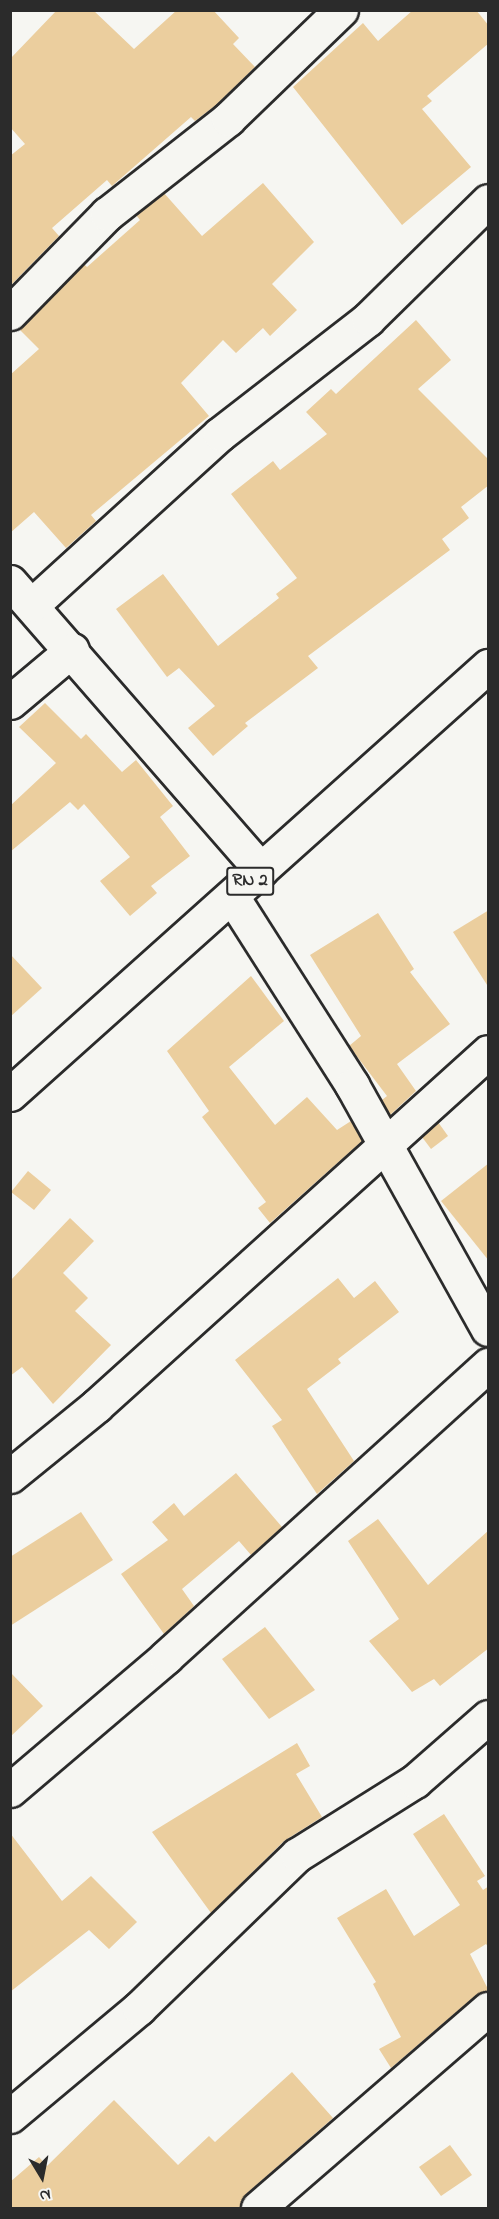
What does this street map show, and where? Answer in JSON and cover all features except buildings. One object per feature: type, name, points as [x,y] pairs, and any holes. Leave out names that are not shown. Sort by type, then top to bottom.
[{"type":"main road","points":[[10,313],[107,214],[228,119],[341,10]]},
{"type":"main road","points":[[261,870],[21,593],[368,319],[489,201]]},
{"type":"main road","points":[[10,702],[72,650]]},
{"type":"main road","name":"RN 2","points":[[10,1094],[489,666]]},
{"type":"main road","points":[[232,898],[385,1143],[489,1329]]},
{"type":"main road","points":[[10,1476],[96,1406],[385,1143],[489,1052]]},
{"type":"main road","points":[[10,1790],[152,1670],[489,1365]]},
{"type":"main road","points":[[10,2116],[139,2008],[297,1855],[415,1781],[489,1718]]},
{"type":"main road","points":[[258,2208],[489,2009]]}]
